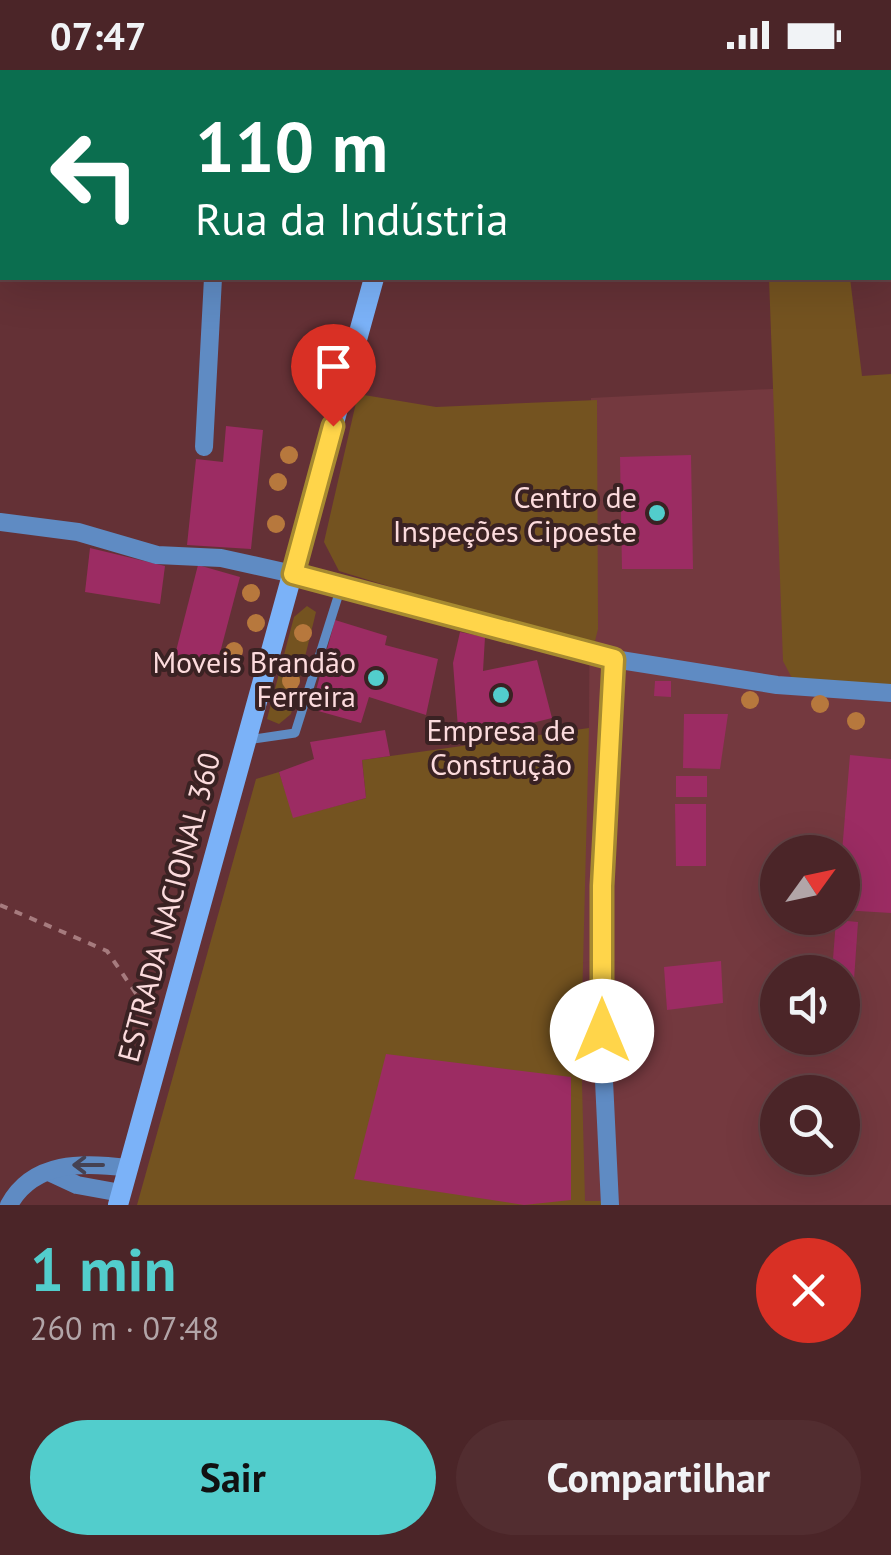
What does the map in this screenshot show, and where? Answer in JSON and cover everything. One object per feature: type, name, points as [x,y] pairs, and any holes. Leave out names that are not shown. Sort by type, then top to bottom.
[{"type":"main road","name":"ESTRADA NACIONAL 360","points":[[119,1199],[373,280]]},
{"type":"street","points":[[204,447],[213,280]]},
{"type":"street","points":[[0,522],[78,532],[157,554],[221,558],[293,574],[614,659],[777,685],[891,693]]},
{"type":"street","points":[[610,1205],[602,1039],[602,886],[614,659]]},
{"type":"street","points":[[8,1205],[18,1189],[34,1176],[88,1163],[128,1168]]},
{"type":"street","points":[[49,1172],[119,1199]]},
{"type":"lane","points":[[244,740],[295,734],[341,587]]},
{"type":"path","points":[[0,905],[107,951],[137,995],[172,1007]]},
{"type":"shaded area","points":[[769,280],[850,280],[862,376],[891,374],[891,688],[793,680],[783,661]]},
{"type":"shaded area","points":[[891,383],[891,1205],[149,1205],[268,833],[589,730],[591,398]]},
{"type":"shaded area","points":[[358,394],[436,407],[597,400],[598,629],[593,649],[339,571],[324,542]]},
{"type":"shaded area","points":[[307,606],[316,612],[291,714],[279,724],[267,719],[294,617]]},
{"type":"shaded area","points":[[589,728],[581,1044],[585,1201],[602,1201],[602,1205],[137,1205],[256,779],[279,772],[294,817],[366,798],[362,760]]},
{"type":"building","points":[[226,426],[263,430],[251,549],[187,545],[196,459],[223,462]]},
{"type":"building","name":"Centro de Inspeções Cipoeste","points":[[691,455],[693,569],[622,569],[620,457]]},
{"type":"building","points":[[90,548],[165,566],[160,604],[85,592]]},
{"type":"building","points":[[198,565],[240,577],[216,668],[175,655]]},
{"type":"building","name":"Moveis Brandão Ferreira","points":[[335,620],[387,636],[385,645],[438,659],[426,715],[369,697],[361,723],[311,709]]},
{"type":"building","name":"Empresa de Construção","points":[[460,632],[485,637],[483,671],[537,660],[552,718],[459,741],[453,663]]},
{"type":"building","points":[[655,681],[671,681],[671,697],[654,696]]},
{"type":"building","points":[[684,714],[728,714],[720,769],[683,768]]},
{"type":"building","points":[[385,730],[390,756],[362,760],[366,798],[293,818],[279,772],[314,759],[310,742]]},
{"type":"building","points":[[850,755],[891,759],[891,913],[860,911],[860,835],[843,835]]},
{"type":"building","points":[[676,776],[707,776],[707,797],[676,797]]},
{"type":"building","points":[[675,804],[706,804],[706,866],[676,866]]},
{"type":"building","points":[[835,935],[857,935],[856,955],[833,955]]},
{"type":"building","points":[[721,961],[723,1003],[667,1010],[664,967]]},
{"type":"building","points":[[386,1054],[571,1077],[571,1200],[524,1205],[354,1179]]},
{"type":"place","name":"Centro de Inspeções Cipoeste","points":[[657,513]]},
{"type":"place","name":"Moveis Brandão Ferreira","points":[[376,678]]},
{"type":"place","name":"Empresa de Construção","points":[[501,695]]},
{"type":"route","points":[[333,426],[293,574],[614,659],[602,886],[602,1031]]}]
